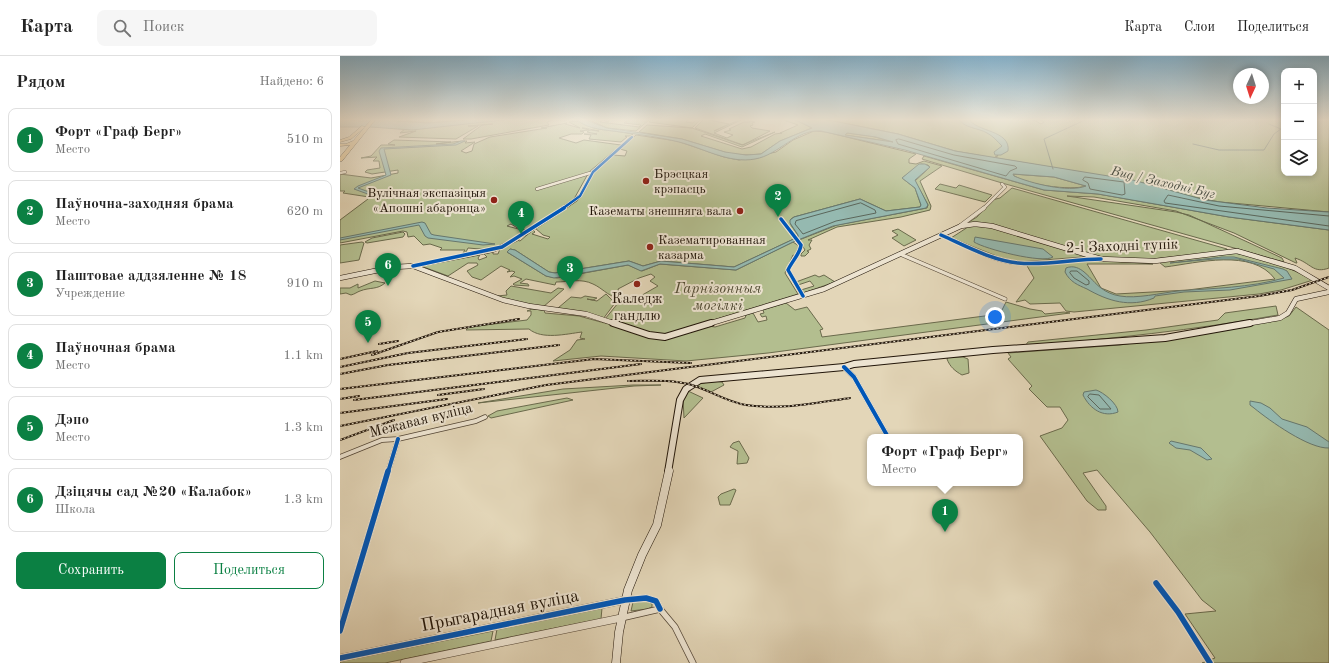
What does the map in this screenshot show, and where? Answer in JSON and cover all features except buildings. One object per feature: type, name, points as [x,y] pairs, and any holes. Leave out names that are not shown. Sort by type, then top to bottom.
[{"type":"highway","points":[[340,160],[343,147]]},
{"type":"main road","name":"2-і Заходні тупік","points":[[959,226],[975,224],[992,226],[1082,256],[1101,259],[1155,261],[1237,251],[1295,268],[1329,288]]},
{"type":"main road","points":[[340,278],[394,267],[413,266],[503,300],[529,306],[586,314],[660,337],[676,335],[832,286],[959,226]]},
{"type":"main road","points":[[616,663],[621,618],[625,600],[639,560],[660,516],[673,449],[680,400],[686,389],[700,380],[708,378],[732,378],[844,367],[854,364],[955,353],[1175,337],[1280,318],[1288,313],[1296,300],[1329,292]]},
{"type":"street","points":[[524,234],[575,201],[580,196],[593,172],[620,147]]},
{"type":"street","points":[[340,173],[345,172]]},
{"type":"street","points":[[537,189],[590,173]]},
{"type":"street","points":[[959,226],[975,216],[1001,192],[1005,188],[1002,184]]},
{"type":"street","points":[[781,219],[802,249],[794,258],[788,270],[803,296]]},
{"type":"street","name":"2-і Заходні тупік","points":[[941,235],[998,258],[1018,263],[1082,256]]},
{"type":"street","points":[[413,266],[494,250],[517,239]]},
{"type":"street","points":[[900,254],[1005,299]]},
{"type":"street","points":[[844,367],[854,377],[886,434]]},
{"type":"street","name":"Межавая вуліца","points":[[340,457],[382,440],[398,439],[476,421],[485,416]]},
{"type":"street","points":[[340,631],[398,439]]},
{"type":"street","points":[[1156,584],[1178,612],[1210,663]]},
{"type":"street","name":"Прыгарадная вуліца","points":[[340,658],[625,600],[646,598],[656,600],[660,609],[404,663]]},
{"type":"street","points":[[660,609],[667,614],[693,663]]},
{"type":"green space","points":[[379,147],[467,147],[461,151],[466,153],[472,151],[473,147],[618,147],[589,172],[574,199],[527,230],[519,229],[511,224],[507,226],[526,231],[492,250],[468,248],[466,252],[463,253],[465,250],[440,250],[442,248],[430,244],[423,245],[414,236],[408,237],[407,232],[403,231],[340,243],[340,220],[369,197],[343,193],[345,191],[340,191],[340,174],[371,178],[398,173],[398,170],[372,174],[365,172],[367,170],[380,168],[379,161],[373,161],[377,157],[361,158],[371,156]]},
{"type":"green space","name":"Гарнізонныя могілкі","points":[[622,147],[696,147],[724,157],[739,160],[776,152],[783,147],[889,147],[916,154],[909,159],[909,163],[916,164],[924,161],[942,166],[920,181],[931,206],[930,210],[901,217],[837,227],[808,240],[812,240],[809,245],[811,249],[807,251],[809,252],[805,256],[801,256],[805,250],[799,240],[837,225],[927,208],[928,205],[915,181],[930,167],[928,165],[921,164],[902,178],[915,188],[921,205],[920,207],[886,211],[860,199],[794,217],[791,219],[791,225],[798,237],[734,267],[661,261],[643,266],[629,261],[555,273],[549,272],[515,250],[510,249],[507,252],[546,276],[557,278],[628,265],[642,271],[660,264],[736,270],[793,242],[799,246],[785,273],[798,294],[668,334],[651,334],[605,319],[623,297],[637,298],[658,286],[650,281],[655,277],[651,274],[639,278],[618,289],[620,296],[617,298],[584,281],[556,282],[555,285],[526,279],[520,283],[528,284],[529,286],[514,285],[513,284],[522,279],[514,276],[510,277],[515,272],[507,272],[510,270],[501,266],[481,280],[472,277],[467,271],[478,265],[477,263],[468,263],[448,276],[421,266],[480,255],[478,258],[479,260],[487,257],[484,254],[493,252],[493,254],[498,254],[500,249],[517,240],[520,241],[533,230],[535,232],[532,234],[548,239],[550,237],[543,235],[535,228],[577,201],[594,172],[613,155],[625,156],[627,151],[620,149]]},
{"type":"green space","points":[[709,147],[737,147],[742,149],[750,147],[771,147],[761,154],[749,155],[731,154]]},
{"type":"green space","points":[[943,147],[1281,147],[1281,176],[1317,176],[1317,147],[1329,147],[1329,212],[1220,202],[1188,196],[1144,183],[996,158],[998,155],[994,158]]},
{"type":"green space","points":[[924,156],[1044,190],[1098,194],[1229,217],[1329,230],[1329,268],[1319,270],[1315,269],[1295,258],[1296,263],[1234,233],[1200,220],[1282,258],[1284,262],[1002,183],[922,159]],"holes":[[[1067,196],[1094,197],[1176,211],[1183,214],[1176,212]]]},
{"type":"green space","points":[[1012,174],[1054,177],[1086,186],[1070,188],[1048,186],[1026,181]]},
{"type":"green space","points":[[940,184],[956,188],[959,185],[992,195],[985,202],[935,189]]},
{"type":"green space","points":[[1012,188],[1227,249],[1228,251],[1143,260],[1082,257],[1018,262],[999,257],[951,238],[968,227],[964,225],[977,217],[992,200],[1000,198]]},
{"type":"green space","points":[[898,229],[916,240],[904,246],[892,238],[898,235],[892,231]]},
{"type":"green space","points":[[403,232],[405,234],[403,237],[367,243],[365,242],[372,238]]},
{"type":"green space","points":[[364,243],[359,260],[340,263],[340,245]]},
{"type":"green space","points":[[1232,253],[1253,256],[1274,262],[1313,280],[1281,290],[1259,294],[1074,312],[1066,311],[1060,303],[1030,304],[1025,300],[1016,302],[1034,278],[1026,264],[1082,259],[1153,264],[1087,264],[1101,288],[1116,294],[1188,290],[1275,279],[1265,269],[1253,263],[1223,260],[1165,267],[1159,262]]},
{"type":"green space","points":[[815,275],[819,277],[824,275],[835,282],[803,293],[801,290],[814,286],[810,281],[798,285],[796,282]]},
{"type":"green space","points":[[375,281],[385,283],[379,287],[364,290],[351,295],[346,293],[340,294],[340,288],[350,288],[358,284],[358,288]]},
{"type":"green space","points":[[511,286],[551,293],[558,288],[564,289],[543,307],[509,301],[497,296],[507,295],[506,291]]},
{"type":"green space","points":[[606,294],[615,303],[603,319],[558,308],[571,297],[581,298],[585,296],[597,298],[593,300],[587,299],[597,301]]},
{"type":"green space","points":[[1006,302],[1042,311],[1045,314],[1064,312],[1070,313],[768,353],[686,361],[601,356],[553,361],[570,350],[577,340],[585,339],[580,338],[582,332],[562,335],[547,335],[534,332],[529,329],[466,330],[469,327],[527,320],[531,315],[531,311],[527,311],[532,309],[544,310],[545,313],[579,316],[659,338],[709,326],[715,327],[745,318],[746,315],[753,313],[758,322],[767,320],[766,316],[762,317],[760,314],[764,313],[763,310],[786,303],[795,310],[807,307],[823,329],[820,330],[822,337],[1000,314]]},
{"type":"green space","points":[[1276,306],[1278,315],[1152,334],[1025,346],[1028,342],[1146,330],[1218,320],[1225,313]]},
{"type":"green space","points":[[1296,307],[1329,330],[1329,663],[1202,663],[1215,658],[1185,614],[1216,611],[1202,600],[1150,532],[1097,470],[1083,473],[1106,506],[1106,510],[1098,510],[1087,501],[1040,436],[1062,428],[1068,420],[1060,407],[1047,407],[1029,389],[1032,386],[1008,359],[1011,357],[1008,353],[1120,345],[1278,320],[1289,316]]},
{"type":"green space","points":[[948,357],[963,357],[968,359],[969,373],[962,375],[957,372],[947,359]]},
{"type":"green space","points":[[714,381],[722,382],[724,385],[711,392],[695,386],[698,384]]},
{"type":"green space","points":[[633,385],[661,385],[634,386],[478,403],[563,389]]},
{"type":"green space","points":[[688,391],[703,398],[684,418],[683,399]]},
{"type":"green space","points":[[567,398],[573,400],[491,418],[488,416],[497,411]]},
{"type":"green space","points":[[739,441],[749,458],[747,463],[737,464],[738,451],[730,447],[733,443]]},
{"type":"green space","points":[[734,489],[736,490],[730,505],[720,505],[718,497],[721,494]]},
{"type":"green space","points":[[647,601],[652,604],[652,607],[631,611],[633,602]]},
{"type":"green space","points":[[602,608],[601,619],[495,640],[497,629]]},
{"type":"green space","points":[[493,631],[491,641],[385,663],[340,663],[340,661]]},
{"type":"water","points":[[414,147],[384,149],[391,175],[358,188],[380,196],[376,197],[354,189],[386,175],[379,151],[381,148]]},
{"type":"water","points":[[695,147],[710,147],[725,152],[746,155],[761,154],[771,147],[781,147],[764,157],[755,159],[745,160],[716,155]]},
{"type":"water","points":[[893,147],[943,147],[955,151],[1133,180],[1205,200],[1267,208],[1329,212],[1329,230],[1229,217],[1098,194],[1044,190]],"holes":[[[1013,174],[1054,177],[1086,186],[1078,188],[1060,188],[1021,179]]]},
{"type":"water","points":[[1000,147],[1007,147],[1008,151],[1001,155],[995,155],[994,152]]},
{"type":"water","points":[[919,164],[925,164],[930,167],[915,180],[928,205],[926,208],[833,226],[793,242],[736,270],[660,264],[641,271],[628,265],[554,278],[546,276],[507,252],[510,249],[515,250],[549,272],[555,273],[629,261],[643,266],[661,261],[734,267],[798,237],[790,223],[790,220],[794,217],[860,199],[886,211],[920,207],[921,205],[915,188],[902,178]]},
{"type":"water","points":[[422,222],[425,223],[431,234],[434,235],[495,244],[483,245],[428,238],[425,236],[419,225],[340,240],[340,238]]},
{"type":"water","points":[[975,237],[1043,249],[1053,257],[1038,259],[1001,252],[974,242]]},
{"type":"water","points":[[1234,257],[1283,269],[1287,271],[1292,279],[1230,290],[1184,292],[1155,296],[1154,298],[1145,301],[1128,303],[1111,300],[1074,283],[1065,272],[1066,268],[1076,267],[1105,291],[1126,297],[1245,286],[1284,278],[1274,269],[1238,259],[1214,259],[1170,263]]},
{"type":"water","points":[[1096,390],[1116,405],[1118,412],[1112,414],[1102,413],[1089,404],[1083,395],[1084,392]]},
{"type":"water","points":[[1250,401],[1261,403],[1270,408],[1282,419],[1307,427],[1329,442],[1329,448],[1311,444],[1290,433],[1250,405]]},
{"type":"water","points":[[1171,441],[1201,448],[1212,459],[1207,460],[1190,450],[1176,448],[1169,443]]},
{"type":"waterway","points":[[1046,147],[1053,169]]},
{"type":"waterway","points":[[1207,147],[1219,150],[1264,150],[1266,147]]},
{"type":"tunnel","points":[[517,239],[524,234]]},
{"type":"railway","points":[[340,426],[546,385],[1259,296],[1292,290],[1329,277]]},
{"type":"railway","points":[[372,355],[438,332],[519,319]]},
{"type":"railway","points":[[340,367],[408,353],[527,339]]},
{"type":"railway","points":[[379,344],[398,341]]},
{"type":"railway","points":[[340,374],[388,365],[559,345]]},
{"type":"railway","points":[[340,359],[377,351]]},
{"type":"railway","points":[[340,389],[594,359],[691,363]]},
{"type":"railway","points":[[354,400],[641,364]]},
{"type":"railway","points":[[628,381],[684,383],[699,387],[739,404],[772,407],[811,404],[850,398]]},
{"type":"railway","points":[[438,395],[484,389]]},
{"type":"railway","points":[[340,399],[359,396]]},
{"type":"railway","points":[[340,413],[447,399]]},
{"type":"railway","points":[[340,440],[394,420]]},
{"type":"cycle path","points":[[413,266],[502,247],[575,201],[580,196],[593,172],[620,147]]},
{"type":"cycle path","points":[[781,219],[801,245],[800,252],[794,258],[788,270],[803,296]]},
{"type":"cycle path","points":[[941,235],[998,259],[1018,263],[1038,264],[1101,259]]},
{"type":"cycle path","points":[[844,367],[854,377],[886,434]]},
{"type":"cycle path","points":[[340,631],[398,439]]},
{"type":"cycle path","points":[[1156,583],[1178,612],[1210,663]]},
{"type":"cycle path","points":[[340,658],[625,600],[646,598],[656,601],[660,609]]},
{"type":"place","name":"Брэсцкая крэпасць","points":[[646,181]]},
{"type":"place","name":"Вулічная экспазіцыя «Апошні абаронца»","points":[[494,200]]},
{"type":"place","name":"Казематы знешняга вала","points":[[740,211]]},
{"type":"place","name":"Паўночна-заходняя брама","points":[[778,217]]},
{"type":"place","name":"Паўночная брама","points":[[521,234]]},
{"type":"place","name":"Казематированная казарма","points":[[650,247]]},
{"type":"place","name":"Каледж гандлю","points":[[637,284]]},
{"type":"place","name":"Дзіцячы сад №20 «Калабок»","points":[[388,286]]},
{"type":"place","name":"Паштовае аддзяленне № 18","points":[[570,289]]},
{"type":"place","name":"Дэпо","points":[[368,343]]},
{"type":"place","name":"Форт «Граф Берг»","points":[[945,532]]},
{"type":"water label","name":"Bug / Заходні Буг","points":[[1163,183]]}]
